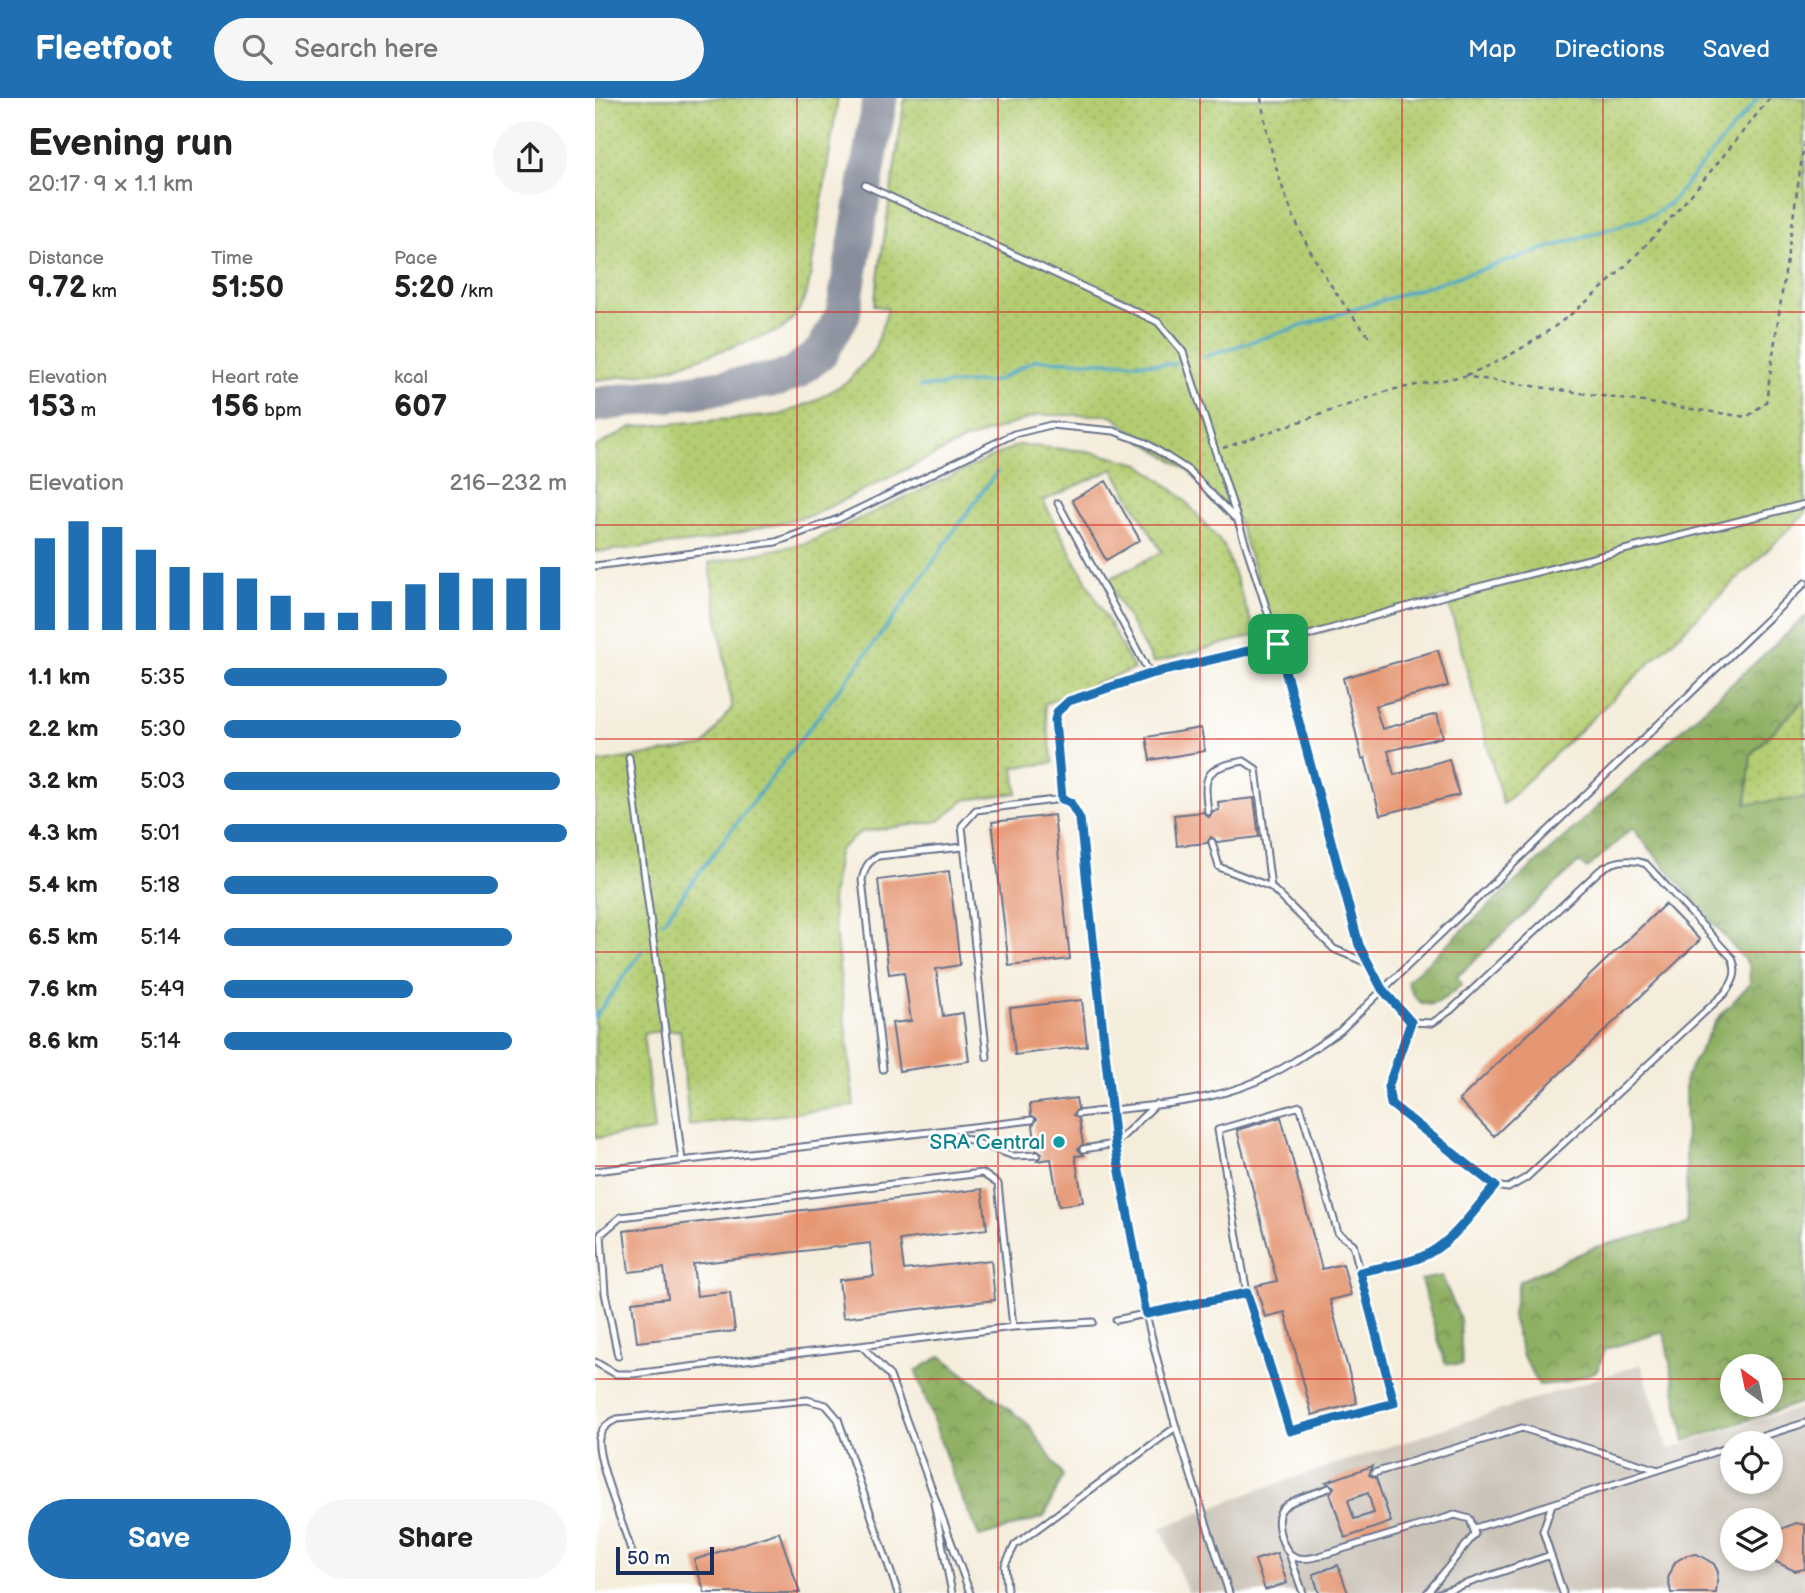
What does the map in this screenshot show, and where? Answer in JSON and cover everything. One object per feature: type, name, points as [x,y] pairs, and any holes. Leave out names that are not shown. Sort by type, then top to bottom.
[{"type":"lane","points":[[865,185],[1158,322],[1183,352],[1278,644],[1359,945],[1382,989],[1411,1022],[1431,1023],[1451,1010],[1599,871],[1616,862],[1636,860],[1646,864],[1732,958],[1735,977],[1725,993],[1526,1178],[1508,1188],[1495,1186],[1391,1104],[1388,1087],[1411,1022]]},
{"type":"lane","points":[[595,566],[776,542],[838,519],[1014,434],[1051,425],[1114,431],[1146,443],[1188,470],[1238,520]]},
{"type":"lane","points":[[1058,503],[1150,674]]},
{"type":"lane","points":[[1062,799],[1055,720],[1057,712],[1069,701],[1150,674],[1278,644],[1447,596],[1805,504]]},
{"type":"lane","points":[[1078,1114],[1211,1096],[1256,1082],[1296,1061],[1339,1031],[1805,583]]},
{"type":"lane","points":[[629,757],[682,1160]]},
{"type":"lane","points":[[1208,812],[1205,786],[1211,771],[1219,765],[1244,761],[1256,769],[1271,887]]},
{"type":"lane","points":[[987,1058],[962,826],[976,810],[1062,799],[1070,802],[1080,819],[1115,1144],[1146,1314],[1176,1427],[1229,1593]]},
{"type":"lane","points":[[1212,842],[1219,867],[1271,887],[1334,950],[1367,963]]},
{"type":"lane","points":[[883,1069],[862,880],[864,869],[878,856],[963,847]]},
{"type":"lane","points":[[1083,1149],[1115,1144],[1156,1104]]},
{"type":"lane","points":[[1300,1106],[1338,1233],[1353,1244],[1394,1403],[1290,1431],[1247,1293],[1219,1130],[1300,1106]]},
{"type":"lane","points":[[595,1171],[1032,1120]]},
{"type":"lane","points":[[947,1132],[1014,1156],[1037,1155]]},
{"type":"lane","points":[[618,1356],[605,1293],[601,1234],[621,1217],[982,1173],[998,1184],[1013,1327]]},
{"type":"lane","points":[[1360,1272],[1420,1257],[1437,1247],[1455,1233],[1495,1186]]},
{"type":"lane","points":[[595,1295],[605,1293]]},
{"type":"lane","points":[[1116,1320],[1247,1293]]},
{"type":"lane","points":[[595,1362],[616,1374],[633,1374],[1013,1327],[1093,1322]]},
{"type":"lane","points":[[862,1346],[890,1376],[970,1593]]},
{"type":"lane","points":[[632,1553],[600,1452],[600,1435],[609,1423],[617,1419],[807,1400],[826,1405],[843,1428],[898,1593]]},
{"type":"lane","points":[[1779,1431],[1805,1423]]},
{"type":"lane","points":[[1007,1589],[1005,1564],[1015,1545],[1176,1427]]},
{"type":"lane","points":[[1374,1473],[1522,1428],[1658,1470]]},
{"type":"lane","points":[[1475,1528],[1720,1450]]},
{"type":"lane","points":[[1303,1593],[1278,1524],[1280,1511],[1289,1504],[1329,1488]]},
{"type":"lane","points":[[932,1489],[951,1593]]},
{"type":"lane","points":[[1552,1504],[1543,1531],[1563,1593]]},
{"type":"lane","points":[[1289,1553],[1296,1557],[1316,1557],[1455,1515],[1470,1519],[1475,1528],[1471,1540],[1427,1593]]},
{"type":"lane","points":[[1439,1593],[1551,1555]]},
{"type":"path","points":[[1261,98],[1268,146],[1284,198],[1306,249],[1335,295],[1370,338]]},
{"type":"path","points":[[1215,450],[1391,390],[1463,376],[1502,362],[1543,335],[1581,304],[1669,223],[1770,98]]},
{"type":"path","points":[[1463,376],[1747,417],[1754,414],[1766,402],[1805,137]]},
{"type":"shaded area","points":[[1641,1364],[1668,1449],[1720,1433],[1720,1494],[1783,1494],[1783,1431],[1725,1431],[1767,1418],[1783,1418],[1783,1413],[1805,1406],[1805,1593],[1188,1593],[1161,1528],[1257,1490]]},
{"type":"green space","points":[[595,98],[838,98],[809,284],[799,310],[781,330],[659,372],[595,380]]},
{"type":"green space","points":[[905,98],[1805,98],[1805,514],[1503,804],[1447,596],[1278,644],[1238,520],[1188,470],[1146,443],[1112,415],[1038,415],[963,441],[815,514],[706,541],[595,552],[595,447],[632,427],[780,415],[815,401],[848,381],[874,351],[888,309],[874,305]]},
{"type":"green space","points":[[1018,445],[1087,451],[1140,464],[1183,498],[1224,546],[1256,635],[1153,663],[1107,580],[1162,552],[1113,469],[1043,501],[1134,669],[1044,704],[1053,763],[1014,767],[1017,793],[965,800],[939,821],[861,832],[838,851],[832,901],[854,1106],[689,1126],[680,1030],[643,1033],[654,1131],[595,1138],[595,763],[704,746],[732,707],[709,563],[807,543]]},
{"type":"green space","points":[[1805,617],[1805,699],[1751,754],[1746,804],[1805,798],[1805,1401],[1783,1408],[1783,1354],[1720,1354],[1720,1418],[1754,1418],[1685,1441],[1664,1332],[1605,1349],[1597,1371],[1563,1383],[1539,1385],[1523,1356],[1512,1317],[1519,1281],[1595,1247],[1687,1224],[1685,1078],[1717,1019],[1750,984],[1749,965],[1632,828],[1587,869],[1579,862],[1457,977],[1462,984],[1446,997],[1439,1002],[1425,1004],[1418,1001],[1407,981]]},
{"type":"green space","points":[[1805,699],[1805,798],[1746,805],[1751,754]]},
{"type":"green space","points":[[1442,1276],[1460,1319],[1462,1365],[1445,1363],[1421,1280]]},
{"type":"green space","points":[[941,1356],[1028,1424],[1063,1476],[1044,1517],[980,1537],[956,1485],[916,1371]]},
{"type":"building","points":[[1106,481],[1140,540],[1106,560],[1072,500]]},
{"type":"building","points":[[1438,650],[1448,686],[1375,706],[1382,729],[1437,714],[1443,737],[1388,751],[1394,775],[1449,759],[1459,795],[1380,815],[1365,758],[1362,759],[1343,678]]},
{"type":"building","points":[[1201,728],[1205,751],[1150,760],[1146,737]]},
{"type":"building","points":[[1254,798],[1259,837],[1217,842],[1211,837],[1207,843],[1177,846],[1174,815],[1203,812],[1209,817],[1213,811],[1219,810],[1218,802]]},
{"type":"building","points":[[1054,815],[1070,959],[1009,966],[992,822]]},
{"type":"building","points":[[949,871],[960,965],[936,969],[943,1016],[963,1013],[969,1061],[899,1071],[892,1023],[911,1021],[904,972],[889,974],[878,880]]},
{"type":"building","points":[[1665,904],[1700,940],[1494,1136],[1459,1100]]},
{"type":"building","points":[[1082,1000],[1087,1046],[1015,1055],[1010,1008]]},
{"type":"building","points":[[1076,1098],[1078,1109],[1073,1115],[1079,1119],[1083,1144],[1078,1149],[1084,1155],[1075,1156],[1083,1202],[1059,1206],[1051,1159],[1037,1161],[1042,1154],[1036,1150],[1033,1125],[1037,1119],[1031,1115],[1030,1104]]},
{"type":"building","points":[[1281,1117],[1322,1269],[1343,1264],[1351,1295],[1330,1300],[1357,1403],[1312,1415],[1285,1312],[1265,1317],[1256,1286],[1277,1281],[1237,1130]]},
{"type":"building","points":[[982,1189],[987,1229],[900,1240],[904,1270],[991,1260],[995,1300],[843,1318],[839,1280],[874,1276],[870,1243],[693,1264],[697,1296],[730,1292],[735,1331],[637,1342],[632,1302],[668,1298],[664,1268],[629,1272],[624,1231]]},
{"type":"building","points":[[1372,1466],[1369,1475],[1376,1478],[1391,1522],[1345,1538],[1330,1493],[1334,1487],[1326,1482]],"holes":[[[1368,1493],[1374,1513],[1354,1519],[1348,1500]]]},
{"type":"building","points":[[1796,1523],[1805,1525],[1805,1569],[1795,1571],[1783,1565],[1783,1528]]},
{"type":"building","points":[[779,1532],[800,1593],[705,1593],[694,1560]]},
{"type":"building","points":[[1277,1553],[1287,1583],[1265,1590],[1255,1560]]},
{"type":"building","points":[[1697,1554],[1714,1564],[1718,1572],[1716,1593],[1671,1593],[1668,1578],[1675,1562],[1687,1555]]},
{"type":"building","points":[[1338,1565],[1348,1593],[1319,1593],[1313,1574]]},
{"type":"waterway","points":[[1203,357],[1653,215],[1671,202],[1758,98]]},
{"type":"waterway","points":[[920,387],[996,381],[1035,360],[1175,364]]},
{"type":"waterway","points":[[663,922],[892,620],[997,472]]},
{"type":"waterway","points":[[595,1017],[643,950]]},
{"type":"taxiway","points":[[595,405],[780,379],[796,372],[821,353],[843,314],[880,98]]},
{"type":"place","name":"SRA Central","points":[[1059,1142]]},
{"type":"route","points":[[1278,644],[1359,945],[1382,989],[1411,1022],[1388,1087],[1391,1104],[1395,1110],[1495,1186],[1455,1233],[1437,1247],[1420,1257],[1360,1272],[1394,1403],[1290,1431],[1247,1293],[1146,1314],[1115,1144],[1080,819],[1070,802],[1062,799],[1055,720],[1057,712],[1069,701],[1150,674],[1278,644]]}]
